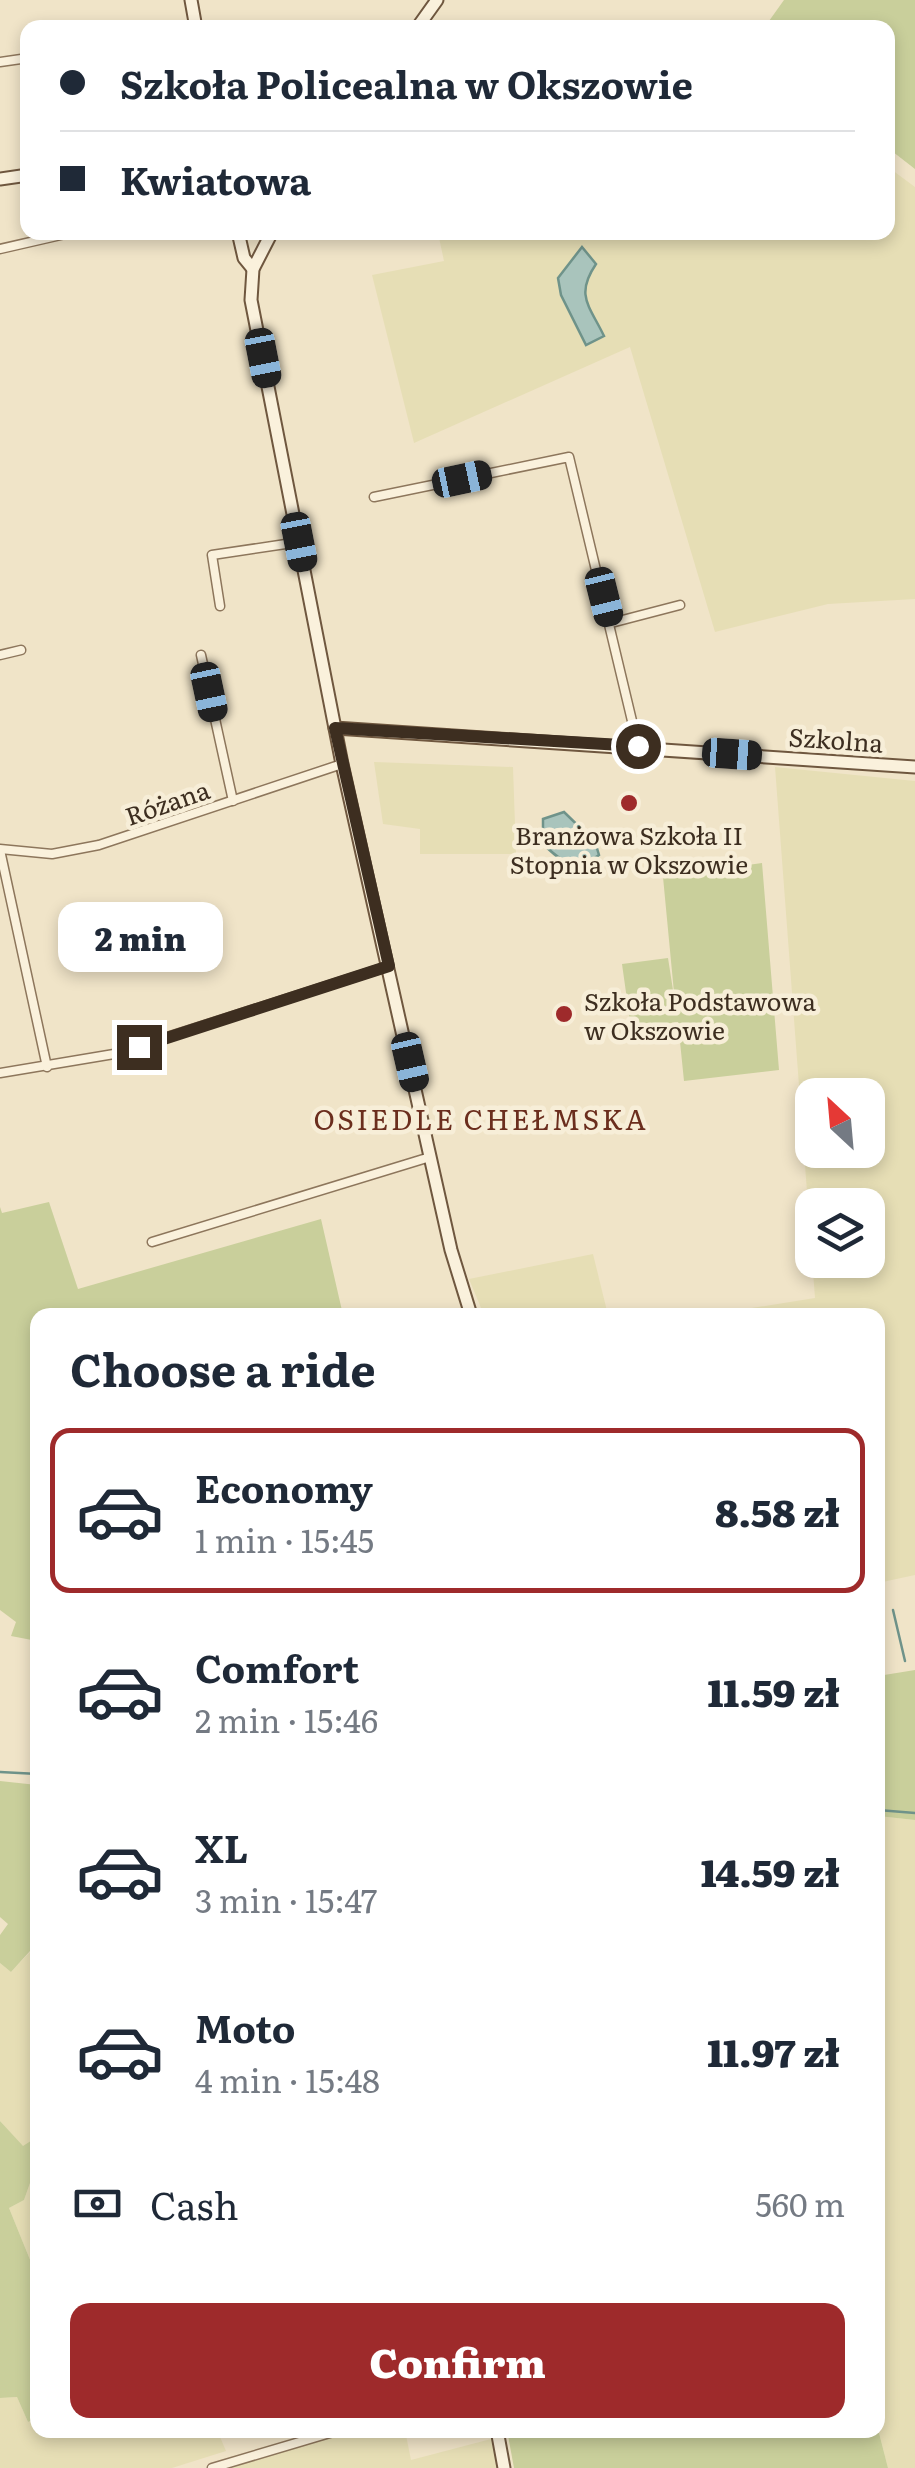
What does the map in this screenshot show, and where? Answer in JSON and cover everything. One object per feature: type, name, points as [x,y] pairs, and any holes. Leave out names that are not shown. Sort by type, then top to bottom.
[{"type":"main road","points":[[240,240],[244,258],[253,270]]},
{"type":"main road","points":[[268,240],[253,270],[251,300],[342,764],[430,1156],[469,1308]]},
{"type":"main road","name":"Szkolna","points":[[335,728],[915,768]]},
{"type":"main road","points":[[498,2438],[504,2468]]},
{"type":"street","points":[[0,248],[37,240]]},
{"type":"street","points":[[374,498],[569,456],[638,746]]},
{"type":"street","points":[[220,606],[212,555],[299,542]]},
{"type":"street","points":[[610,624],[680,605]]},
{"type":"street","points":[[0,655],[21,650]]},
{"type":"street","points":[[201,655],[232,800]]},
{"type":"street","name":"Różana","points":[[0,850],[73,851],[342,764]]},
{"type":"street","points":[[0,850],[47,1067]]},
{"type":"street","points":[[0,1073],[114,1054],[389,966]]},
{"type":"street","points":[[152,1242],[430,1156]]},
{"type":"street","points":[[212,2468],[313,2438]]},
{"type":"shaded area","points":[[895,172],[915,187],[915,599],[828,604],[715,632],[630,347],[414,443],[372,275],[444,261],[440,240],[895,240]]},
{"type":"shaded area","points":[[374,762],[513,767],[516,854],[420,854],[420,829],[383,824]]},
{"type":"shaded area","points":[[775,767],[915,781],[915,1575],[885,1581],[885,1308],[752,1308],[815,1298],[813,1278],[885,1278],[885,1188],[807,1188],[805,1168],[885,1168],[885,1078],[798,1078]]},
{"type":"shaded area","points":[[593,1254],[606,1308],[481,1308],[469,1279]]},
{"type":"shaded area","points":[[885,1817],[915,1820],[915,2468],[888,2468],[880,2438],[885,2438]]},
{"type":"shaded area","points":[[30,1952],[30,2142],[23,2147],[0,2121],[0,1963],[11,1972]]},
{"type":"shaded area","points":[[30,2183],[30,2260],[9,2208],[24,2200]]},
{"type":"shaded area","points":[[17,2397],[30,2421],[30,2438],[220,2438],[226,2451],[172,2468],[0,2468],[0,2398]]},
{"type":"shaded area","points":[[308,2438],[407,2438],[411,2460],[491,2439],[497,2468],[220,2468]]},
{"type":"green space","points":[[784,0],[915,0],[915,169],[895,153],[895,20],[770,20]]},
{"type":"green space","points":[[762,863],[779,1070],[684,1081],[678,1022],[631,1028],[622,964],[668,958],[675,1003],[663,877]]},
{"type":"green space","points":[[49,1202],[78,1289],[321,1219],[341,1308],[30,1308],[30,1640],[11,1636],[16,1622],[0,1610],[0,1207],[2,1213]]},
{"type":"green space","points":[[915,1670],[915,1820],[885,1817],[885,1675]]},
{"type":"green space","points":[[0,1781],[30,1784],[30,1951],[11,1972],[0,1963],[0,1935],[8,1924],[0,1917]]},
{"type":"green space","points":[[0,2121],[23,2146],[30,2142],[30,2183],[24,2200],[9,2208],[30,2260],[30,2421],[17,2397],[0,2398]]},
{"type":"green space","points":[[508,2438],[880,2438],[888,2468],[514,2468]]},
{"type":"water","points":[[582,247],[596,264],[585,292],[604,336],[586,345],[561,295],[558,278]]},
{"type":"water","points":[[564,812],[595,842],[599,855],[583,864],[570,863],[543,844],[543,819]]},
{"type":"waterway","points":[[893,1610],[905,1661]]},
{"type":"waterway","points":[[0,1772],[30,1774]]},
{"type":"waterway","points":[[885,1811],[915,1813]]},
{"type":"place","name":"Branżowa Szkoła II Stopnia w Okszowie","points":[[629,803]]},
{"type":"place","name":"Szkoła Podstawowa w Okszowie","points":[[564,1014]]},
{"type":"district","name":"OSIEDLE CHEŁMSKA","points":[[481,1118]]},
{"type":"route","points":[[139,1047],[389,966],[335,728],[638,746]]}]
